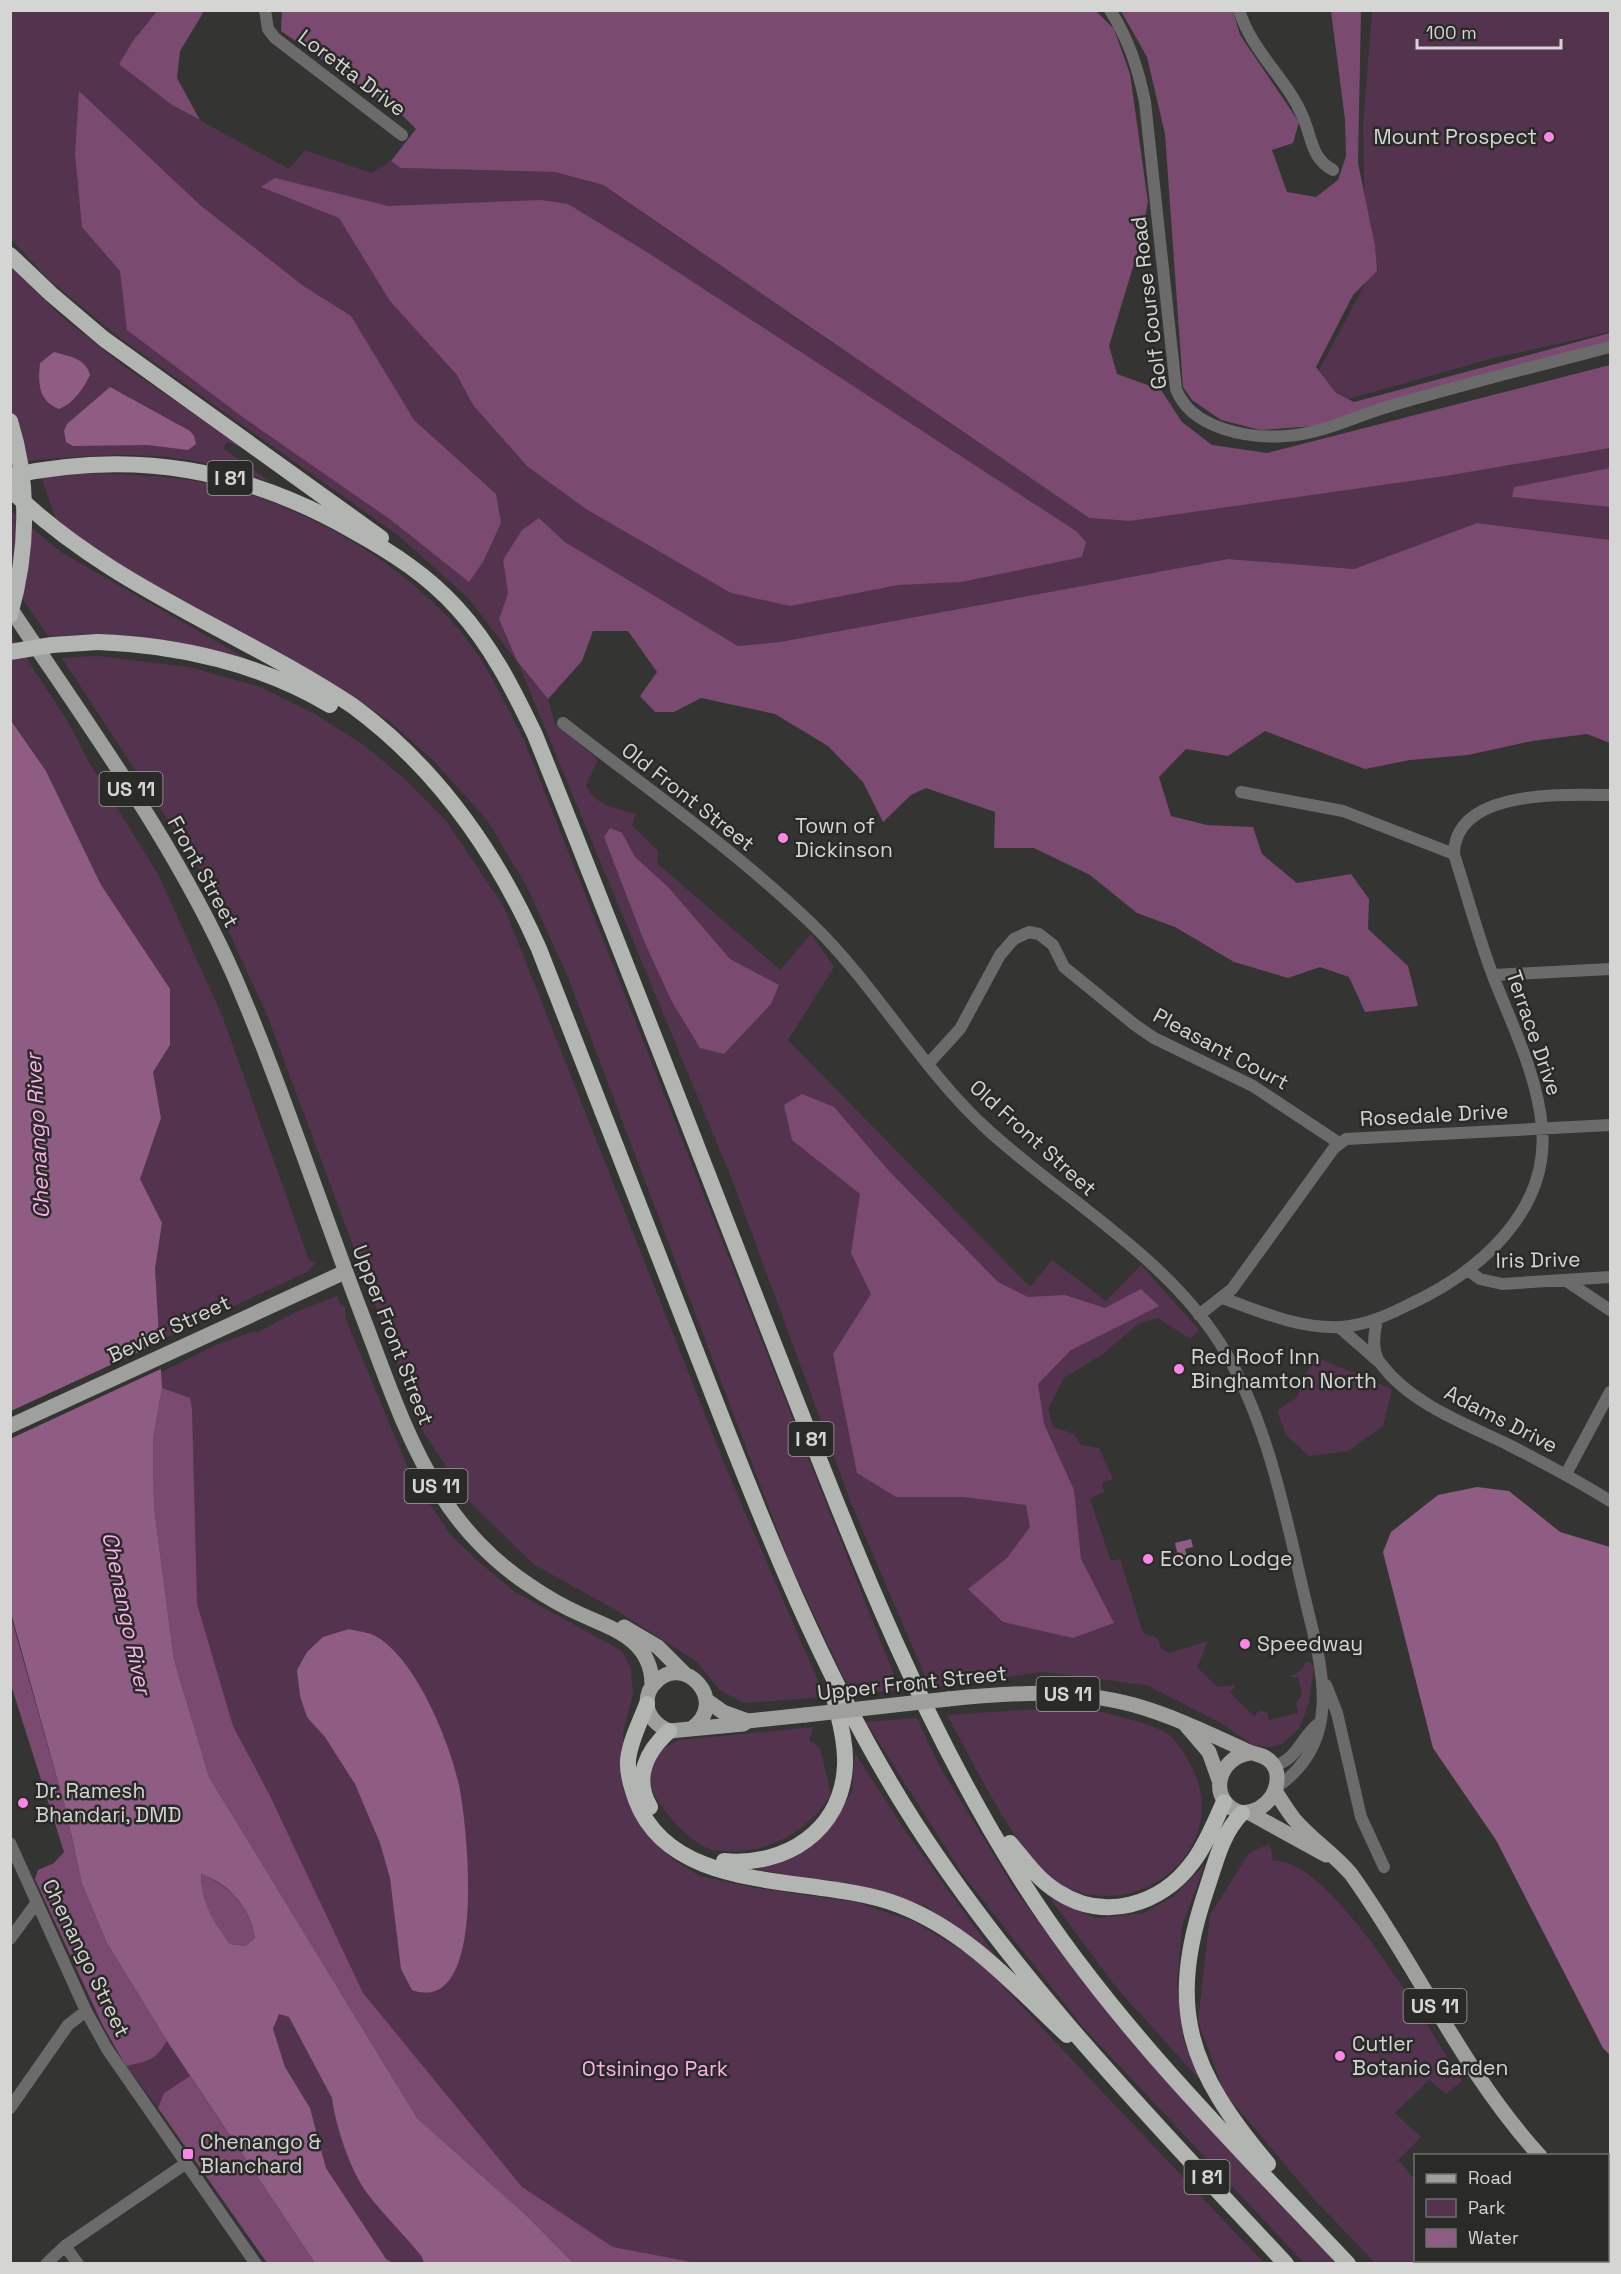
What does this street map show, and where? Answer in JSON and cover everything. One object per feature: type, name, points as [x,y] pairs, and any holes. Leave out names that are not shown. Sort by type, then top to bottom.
[{"type":"highway","points":[[10,255],[90,328],[372,529],[403,560]]},
{"type":"highway","points":[[10,421],[23,480],[25,522],[21,568],[10,615]]},
{"type":"highway","name":"I 81","points":[[10,476],[92,464],[127,464],[180,468],[231,478],[282,495],[314,509],[403,560],[450,600],[485,644],[506,676],[535,735],[862,1570],[922,1704],[972,1796],[1035,1900],[1065,1944],[1177,2081],[1342,2258]]},
{"type":"highway","points":[[10,489],[57,532],[105,565],[353,706],[426,774]]},
{"type":"highway","name":"I 81","points":[[10,652],[52,645],[98,642],[144,645],[186,652],[238,665],[279,680],[357,720],[426,774],[461,812],[487,848],[509,885],[532,933],[764,1526],[826,1664],[913,1820],[960,1891],[1023,1970],[1286,2264]]},
{"type":"highway","points":[[669,1731],[650,1751],[643,1778],[646,1800],[658,1819],[677,1839],[710,1857],[724,1861],[757,1862],[786,1853],[800,1845],[822,1825],[832,1810],[843,1782],[845,1752],[826,1664]]},
{"type":"highway","points":[[647,1704],[630,1748],[628,1763],[632,1790],[646,1820],[678,1853],[718,1870],[854,1893],[897,1904],[928,1917],[986,1959],[1128,2090]]},
{"type":"highway","points":[[972,1796],[1039,1878],[1074,1901],[1093,1906],[1112,1907],[1150,1900],[1176,1882],[1200,1851],[1224,1802]]},
{"type":"highway","points":[[1245,1812],[1222,1840],[1193,1928],[1186,1998],[1190,2032],[1208,2081],[1240,2128],[1302,2204],[1342,2258]]},
{"type":"main road","name":"Front Street","points":[[10,609],[170,852],[235,979]]},
{"type":"main road","name":"Upper Front Street","points":[[235,979],[403,1422],[424,1467],[448,1506],[478,1541],[527,1584],[561,1605],[615,1628],[644,1654],[651,1670],[652,1685],[647,1704]]},
{"type":"main road","name":"Bevier Street","points":[[10,1426],[345,1272]]},
{"type":"main road","name":"Upper Front Street","points":[[615,1628],[622,1626],[648,1639],[699,1684],[706,1700],[723,1712],[748,1721]]},
{"type":"main road","points":[[652,1685],[666,1675],[685,1674]]},
{"type":"main road","name":"Upper Front Street","points":[[669,1731],[1016,1693],[1067,1694],[1134,1705],[1193,1725],[1250,1753],[1265,1756],[1274,1766]]},
{"type":"main road","points":[[691,1729],[703,1716],[706,1700]]},
{"type":"main road","points":[[647,1704],[653,1720],[669,1731]]},
{"type":"main road","name":"Upper Front Street","points":[[1185,1724],[1209,1752],[1220,1780],[1219,1791],[1224,1802]]},
{"type":"main road","points":[[1220,1780],[1231,1761],[1250,1753]]},
{"type":"main road","name":"US 11","points":[[1274,1766],[1276,1789],[1294,1819],[1328,1848],[1358,1882],[1476,2073],[1518,2131],[1538,2154]]},
{"type":"main road","points":[[1245,1812],[1264,1806],[1276,1789]]},
{"type":"main road","name":"US 11","points":[[1224,1802],[1324,1854],[1332,1855]]},
{"type":"street","name":"Loretta Drive","points":[[265,10],[268,29],[275,38],[402,135]]},
{"type":"street","name":"Golf Course Road","points":[[1110,10],[1125,33],[1136,60],[1145,102],[1176,389],[1190,408],[1208,422],[1234,432],[1253,436],[1299,434],[1387,407],[1611,347]]},
{"type":"street","points":[[1239,10],[1254,47],[1290,92],[1303,116],[1316,157],[1333,170]]},
{"type":"street","name":"Old Front Street","points":[[562,723],[763,881],[812,925],[928,1064],[987,1129],[1156,1269],[1199,1315],[1226,1353],[1245,1390],[1260,1430],[1274,1472],[1323,1678],[1337,1713],[1361,1816],[1384,1867]]},
{"type":"street","points":[[1241,792],[1342,811],[1454,854],[1458,836],[1469,821],[1503,803],[1545,795],[1611,795]]},
{"type":"street","name":"Terrace Drive","points":[[1223,1298],[1283,1319],[1340,1327],[1377,1320],[1427,1297],[1469,1271],[1492,1252],[1525,1206],[1540,1163],[1542,1128],[1539,1100],[1527,1061],[1493,975],[1454,854]]},
{"type":"street","name":"Pleasant Court","points":[[928,1064],[960,1029],[1000,956],[1014,939],[1029,932],[1040,934],[1053,945],[1064,967],[1135,1025],[1182,1052],[1253,1086],[1339,1143]]},
{"type":"street","points":[[1493,975],[1611,969]]},
{"type":"street","name":"Rosedale Drive","points":[[1199,1315],[1223,1298],[1339,1143],[1346,1139],[1611,1125]]},
{"type":"street","name":"Iris Drive","points":[[1469,1271],[1480,1279],[1493,1283],[1611,1277]]},
{"type":"street","points":[[1565,1280],[1611,1310]]},
{"type":"street","points":[[1377,1320],[1375,1352],[1380,1364]]},
{"type":"street","name":"Adams Drive","points":[[1340,1327],[1406,1389],[1426,1402],[1566,1474],[1611,1501]]},
{"type":"street","points":[[1566,1474],[1611,1392]]},
{"type":"street","name":"Old Front Street","points":[[1276,1789],[1296,1772],[1308,1756],[1319,1734],[1323,1678]]},
{"type":"street","points":[[1274,1766],[1296,1754],[1311,1730],[1318,1724]]},
{"type":"street","name":"Chenango Street","points":[[10,1843],[86,2011],[107,2049],[184,2164],[256,2264]]},
{"type":"street","points":[[10,1939],[37,1902]]},
{"type":"street","points":[[10,2109],[68,2025],[86,2011]]},
{"type":"street","points":[[46,2264],[65,2246],[184,2164]]},
{"type":"street","points":[[65,2246],[78,2264]]},
{"type":"green space","points":[[11,11],[157,11],[137,34],[172,105],[289,169],[305,150],[371,173],[391,161],[401,168],[555,172],[602,185],[1089,518],[1130,521],[1446,476],[1610,448],[1610,468],[1514,487],[1512,497],[1610,507],[1610,540],[1477,523],[1354,569],[1228,559],[780,642],[738,646],[565,542],[539,518],[503,560],[508,593],[499,619],[518,663],[468,598],[399,536],[120,338],[49,280],[11,239]]},
{"type":"green space","points":[[1372,11],[1610,11],[1610,332],[1490,359],[1334,403],[1317,374],[1366,282],[1363,126]]},
{"type":"green space","points":[[10,266],[60,315],[125,367],[252,452],[228,442],[223,448],[271,482],[204,463],[158,456],[82,456],[11,463]]},
{"type":"green space","points":[[80,473],[150,476],[203,482],[256,497],[293,511],[366,550],[400,574],[431,600],[458,629],[481,659],[524,740],[900,1690],[852,1695],[791,1566],[567,975],[527,887],[487,820],[434,761],[388,720],[346,693],[99,553],[56,520],[41,477]]},
{"type":"green space","points":[[10,510],[61,552],[250,661],[98,634],[48,636],[11,582]]},
{"type":"green space","points":[[10,633],[67,720],[87,759],[159,876],[223,1018],[309,1260],[316,1263],[307,1272],[157,1342],[155,1269],[162,1223],[140,1179],[161,1118],[153,1072],[170,1045],[101,885],[46,771],[11,719]]},
{"type":"green space","points":[[98,656],[189,667],[260,687],[315,714],[364,745],[407,781],[447,822],[504,907],[729,1475],[825,1697],[744,1703],[721,1691],[696,1661],[614,1609],[533,1564],[469,1501],[422,1430],[267,1015],[201,871],[62,658]]},
{"type":"green space","points":[[518,663],[548,699],[555,724],[598,760],[586,785],[590,792],[607,805],[636,814],[632,825],[658,851],[657,863],[780,970],[811,934],[834,967],[788,1040],[1030,1287],[1052,1260],[1106,1301],[1141,1265],[1199,1330],[1190,1339],[1158,1318],[1138,1324],[1103,1354],[1064,1378],[1048,1409],[1053,1427],[1074,1434],[1081,1445],[1099,1448],[1113,1479],[1102,1483],[1104,1492],[1090,1499],[1111,1561],[1120,1559],[1143,1633],[1157,1638],[1161,1648],[1169,1653],[1208,1641],[1197,1667],[1217,1687],[1236,1685],[1230,1693],[1254,1716],[1260,1710],[1267,1713],[1269,1720],[1298,1713],[1296,1704],[1302,1694],[1298,1677],[1290,1677],[1302,1670],[1306,1662],[1310,1662],[1314,1667],[1309,1703],[1299,1729],[1282,1744],[1269,1747],[1253,1745],[1221,1723],[1146,1685],[1043,1672],[930,1688],[851,1503],[733,1182]]},
{"type":"green space","name":"Otsiningo Park","points":[[337,1296],[341,1305],[345,1307],[345,1317],[411,1475],[450,1534],[515,1592],[622,1651],[631,1669],[633,1693],[623,1733],[627,1800],[644,1832],[672,1859],[700,1876],[755,1888],[856,1902],[915,1922],[979,1961],[1264,2263],[573,2263],[519,2210],[417,2118],[209,1777],[174,1660],[160,1373],[216,1345],[254,1331],[256,1333],[296,1312]]},
{"type":"green space","points":[[1318,1358],[1392,1389],[1383,1426],[1348,1451],[1309,1456],[1286,1435],[1277,1411],[1297,1397],[1311,1363]]},
{"type":"green space","points":[[1082,1706],[1147,1724],[1165,1732],[1185,1755],[1200,1789],[1202,1814],[1196,1838],[1184,1858],[1166,1876],[1145,1888],[1120,1895],[1083,1893],[1052,1879],[1022,1845],[1008,1824],[947,1715]]},
{"type":"green space","points":[[917,1718],[940,1767],[1016,1891],[1081,1980],[1335,2263],[1304,2263],[1082,2026],[963,1875],[866,1722]]},
{"type":"green space","points":[[813,1727],[809,1740],[820,1748],[831,1795],[822,1808],[799,1829],[772,1844],[742,1851],[709,1849],[692,1839],[678,1826],[654,1793],[649,1769],[659,1751],[679,1740]]},
{"type":"green space","points":[[855,1753],[902,1826],[997,1958],[927,1907],[884,1892],[755,1869],[796,1856],[827,1830],[852,1792]]},
{"type":"green space","name":"Cutler Botanic Garden","points":[[1270,1844],[1273,1861],[1296,1867],[1322,1886],[1350,1916],[1378,1952],[1462,2081],[1446,2094],[1429,2080],[1395,2113],[1421,2137],[1398,2160],[1414,2179],[1414,2262],[1465,2263],[1375,2263],[1314,2199],[1224,2092],[1198,2021],[1210,1915],[1249,1853]]},
{"type":"green space","points":[[1205,1864],[1182,1926],[1177,1984],[1183,2038],[1200,2080],[1115,1986],[1049,1897],[1095,1918],[1144,1913],[1174,1896]]},
{"type":"green space","points":[[279,2014],[289,2017],[332,2098],[336,2121],[361,2184],[422,2257],[424,2263],[393,2263],[386,2259],[326,2168],[310,2108],[285,2067],[272,2029]]},
{"type":"green space","points":[[167,2041],[190,2076],[164,2093],[158,2108],[126,2066],[155,2056]]},
{"type":"shaded area","points":[[282,10],[1096,11],[1114,29],[1130,74],[1148,202],[1139,247],[1109,346],[1117,374],[1161,390],[1182,422],[1212,445],[1267,453],[1610,365],[1610,448],[1446,476],[1130,521],[1089,518],[603,185],[555,172],[401,168],[391,161],[416,129],[403,116],[281,31]]},
{"type":"shaded area","points":[[1361,10],[1358,163],[1375,246],[1377,271],[1353,295],[1316,367],[1336,393],[1354,402],[1610,333],[1610,344],[1316,426],[1260,430],[1221,420],[1192,400],[1183,387],[1165,134],[1147,57],[1121,11],[1233,11],[1240,35],[1299,122],[1293,143],[1272,150],[1287,192],[1316,197],[1338,180],[1346,156],[1345,120],[1331,11]]},
{"type":"shaded area","points":[[157,11],[202,11],[203,13],[180,51],[177,78],[200,120],[172,105],[119,64],[135,38]]},
{"type":"shaded area","points":[[79,91],[200,205],[302,285],[351,316],[414,420],[496,494],[501,523],[483,562],[469,582],[391,520],[244,418],[127,330],[120,271],[82,227],[75,154]]},
{"type":"shaded area","points":[[275,178],[388,206],[541,200],[568,204],[650,254],[1076,531],[1086,542],[1082,557],[961,582],[898,585],[790,606],[731,593],[586,509],[527,466],[473,405],[457,375],[390,301],[339,218],[261,187]]},
{"type":"shaded area","points":[[1610,468],[1610,507],[1512,497],[1514,487]]},
{"type":"shaded area","points":[[539,518],[565,542],[738,646],[780,642],[1228,559],[1354,569],[1477,523],[1610,540],[1610,743],[1587,734],[1532,741],[1468,755],[1410,760],[1365,769],[1265,731],[1228,756],[1186,749],[1159,777],[1171,816],[1207,825],[1253,827],[1262,854],[1297,883],[1351,874],[1369,899],[1368,929],[1408,966],[1418,1006],[1365,1012],[1349,977],[1320,967],[1288,978],[1234,962],[1175,927],[1137,913],[1090,875],[1034,848],[994,848],[995,812],[926,788],[911,795],[883,822],[863,782],[828,746],[775,714],[701,698],[674,712],[655,712],[640,696],[657,672],[628,631],[593,631],[582,661],[548,699],[517,661],[499,619],[508,593],[503,560],[522,530]]},
{"type":"shaded area","points":[[610,828],[622,833],[635,857],[668,887],[730,959],[779,985],[771,1004],[724,1054],[700,1048],[671,1000],[644,941],[604,837]]},
{"type":"shaded area","points":[[802,1094],[834,1107],[890,1172],[998,1282],[1028,1297],[1065,1295],[1105,1308],[1141,1289],[1159,1306],[1071,1350],[1038,1384],[1044,1424],[1074,1490],[1081,1559],[1114,1623],[1073,1638],[1003,1622],[968,1589],[1007,1558],[1030,1527],[1026,1505],[964,1497],[896,1497],[857,1473],[833,1354],[871,1294],[851,1253],[860,1194],[792,1140],[784,1105]]},
{"type":"shaded area","points":[[162,1388],[190,1398],[197,1604],[233,1726],[270,1796],[363,1993],[522,2187],[613,2247],[696,2263],[573,2263],[528,2217],[417,2118],[209,1777],[174,1660],[154,1507],[153,1440]]},
{"type":"shaded area","points":[[10,1613],[67,1814],[82,1884],[107,1943],[167,2041],[155,2056],[140,2063],[126,2066],[103,2026],[35,1879],[38,1870],[54,1863],[64,1852],[11,1685]]},
{"type":"shaded area","points":[[201,1874],[221,1884],[244,1908],[253,1927],[255,1938],[245,1946],[230,1944],[213,1919],[205,1903]]},
{"type":"shaded area","points":[[190,2076],[315,2263],[267,2263],[158,2108],[164,2093]]},
{"type":"water","points":[[54,352],[81,361],[90,375],[78,395],[59,409],[52,406],[43,396],[39,377],[40,363]]},
{"type":"water","points":[[110,387],[190,431],[196,444],[188,450],[148,445],[73,446],[66,442],[64,431],[67,424]]},
{"type":"water","name":"Chenango River","points":[[10,719],[46,771],[101,885],[170,989],[170,1045],[153,1072],[161,1118],[140,1179],[162,1223],[155,1269],[162,1388],[153,1440],[154,1507],[174,1660],[209,1777],[417,2118],[528,2217],[573,2263],[424,2263],[422,2257],[361,2184],[345,2148],[336,2121],[332,2098],[289,2017],[279,2014],[273,2029],[285,2067],[310,2108],[326,2168],[386,2259],[393,2263],[315,2263],[167,2041],[107,1943],[82,1884],[67,1814],[11,1613]],"holes":[[[201,1874],[211,1878],[237,1898],[244,1907],[255,1938],[245,1946],[230,1944],[209,1911],[203,1894]]]},
{"type":"water","points":[[1477,1487],[1509,1491],[1560,1532],[1610,1547],[1610,2055],[1603,2048],[1496,1840],[1433,1748],[1383,1552],[1391,1532],[1438,1495]]},
{"type":"water","points":[[1191,1539],[1193,1547],[1185,1549],[1188,1562],[1180,1564],[1175,1543]]},
{"type":"water","points":[[349,1629],[371,1634],[387,1644],[402,1659],[428,1700],[439,1724],[459,1785],[466,1837],[467,1912],[463,1947],[453,1975],[436,1991],[412,1990],[401,1969],[390,1878],[380,1843],[355,1784],[325,1737],[307,1717],[300,1696],[297,1670],[307,1652],[323,1637]]},
{"type":"pier","points":[[160,1342],[163,1368],[10,1439],[11,1411]]},
{"type":"place","name":"Mount Prospect","points":[[1549,137]]},
{"type":"place","name":"Town of Dickinson","points":[[783,838]]},
{"type":"place","name":"Red Roof Inn Binghamton North","points":[[1179,1369]]},
{"type":"place","name":"Econo Lodge","points":[[1148,1559]]},
{"type":"place","name":"Speedway","points":[[1245,1644]]},
{"type":"place","name":"Dr. Ramesh Bhandari, DMD","points":[[23,1803]]},
{"type":"place","name":"Cutler Botanic Garden","points":[[1340,2056]]},
{"type":"place","name":"Chenango & Blanchard","points":[[188,2154]]}]
